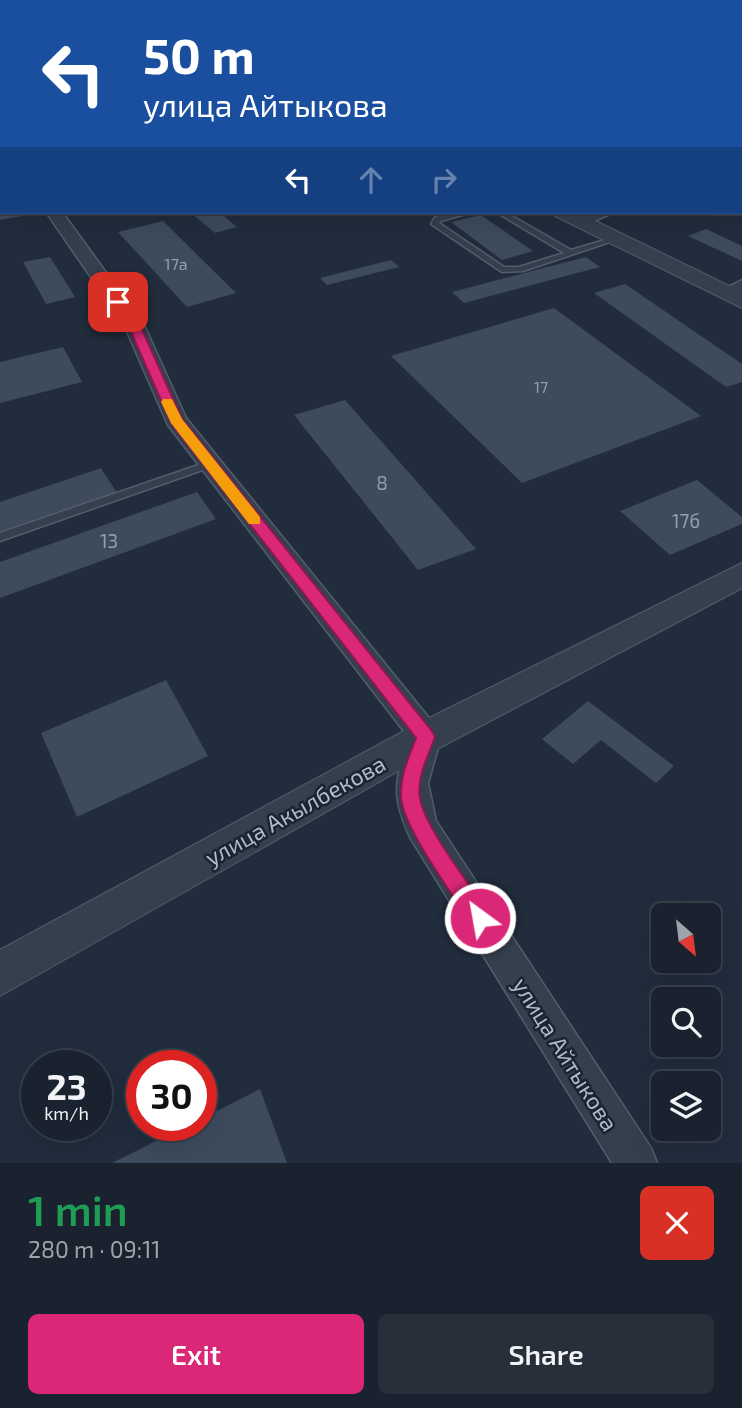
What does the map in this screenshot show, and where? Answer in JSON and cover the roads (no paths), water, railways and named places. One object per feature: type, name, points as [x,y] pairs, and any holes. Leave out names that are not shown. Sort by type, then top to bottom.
[{"type":"street","points":[[55,214],[134,325],[176,420],[426,737]]},
{"type":"street","points":[[566,214],[615,239],[736,293]]},
{"type":"street","points":[[582,221],[601,214]]},
{"type":"street","name":"улица Акылбекова","points":[[0,974],[426,737],[742,574]]},
{"type":"street","name":"улица Айтыкова","points":[[426,737],[412,772],[410,799],[423,829],[636,1163]]},
{"type":"lane","points":[[460,214],[438,219],[435,224],[493,267],[512,271],[615,239]]},
{"type":"lane","points":[[503,214],[570,253]]},
{"type":"lane","points":[[0,537],[210,464]]}]
